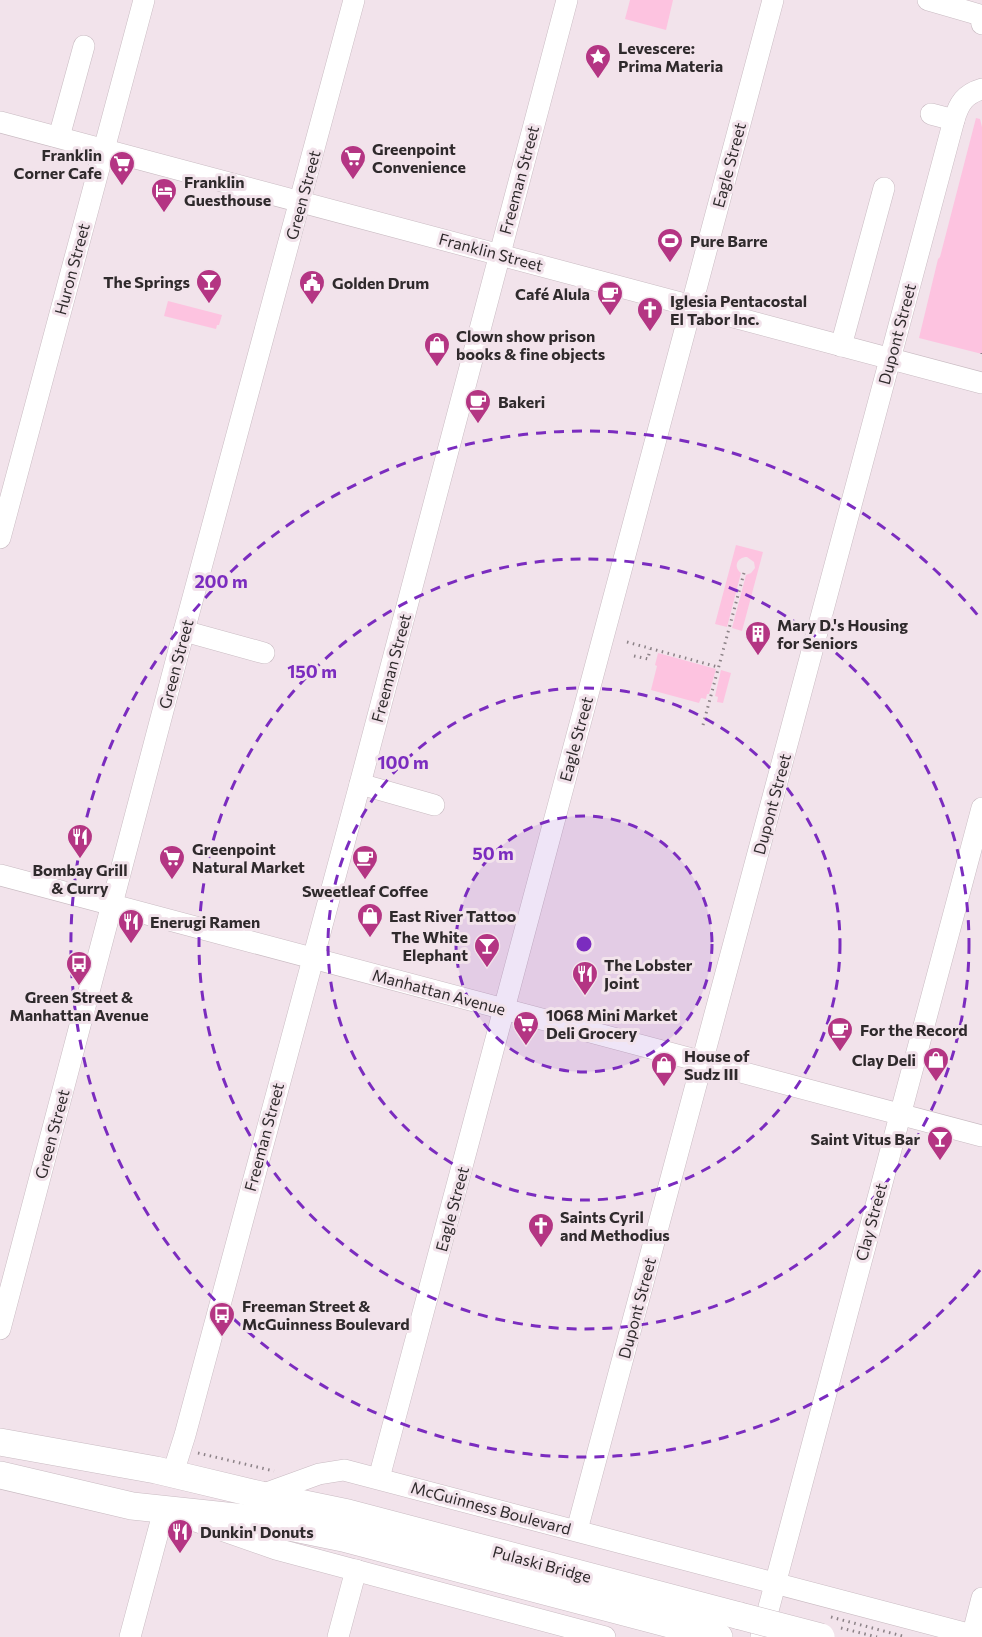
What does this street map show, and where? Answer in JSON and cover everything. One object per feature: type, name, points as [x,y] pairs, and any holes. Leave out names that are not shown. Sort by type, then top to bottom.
[{"type":"main road","points":[[0,1442],[173,1473],[261,1495]]},
{"type":"main road","points":[[0,1475],[132,1506],[164,1510]]},
{"type":"main road","name":"Pulaski Bridge","points":[[261,1495],[348,1513],[821,1637]]},
{"type":"main road","name":"Pulaski Bridge","points":[[164,1510],[245,1518],[343,1538],[719,1637]]},
{"type":"street","name":"Huron Street","points":[[0,538],[144,0]]},
{"type":"street","name":"Green Street","points":[[0,1329],[184,631],[354,0]]},
{"type":"street","name":"Freeman Street","points":[[173,1473],[360,784],[567,0]]},
{"type":"street","name":"Eagle Street","points":[[380,1478],[773,0]]},
{"type":"street","points":[[928,0],[981,20]]},
{"type":"street","points":[[59,137],[84,46]]},
{"type":"street","name":"Dupont Street","points":[[578,1530],[954,120],[962,100],[982,89]]},
{"type":"street","points":[[930,114],[954,120]]},
{"type":"street","name":"Franklin Street","points":[[0,122],[982,383]]},
{"type":"street","points":[[841,346],[885,188]]},
{"type":"street","points":[[184,631],[264,653]]},
{"type":"street","points":[[360,784],[434,805]]},
{"type":"street","name":"Clay Street","points":[[761,1637],[982,807]]},
{"type":"street","name":"Manhattan Avenue","points":[[0,874],[982,1136]]},
{"type":"street","name":"McGuinness Boulevard","points":[[261,1495],[306,1478],[335,1470],[344,1470],[975,1636]]},
{"type":"street","points":[[130,1637],[164,1510],[259,1544],[356,1570],[550,1630],[605,1637]]},
{"type":"street","points":[[338,1637],[356,1570]]},
{"type":"street","points":[[975,1636],[982,1598]]},
{"type":"path","points":[[703,725],[744,573]]},
{"type":"path","points":[[627,642],[719,667]]},
{"type":"path","points":[[634,656],[648,659],[650,649]]},
{"type":"shaded area","points":[[630,0],[673,0],[666,30],[625,19]]},
{"type":"shaded area","points":[[976,118],[980,119],[982,127],[982,354],[919,338]]},
{"type":"shaded area","points":[[168,301],[222,315],[219,325],[216,329],[164,316]]},
{"type":"shaded area","points":[[736,545],[763,552],[742,631],[732,628],[746,575],[755,568],[754,562],[747,557],[737,563],[737,568],[741,573],[727,627],[715,624]]},
{"type":"shaded area","points":[[658,653],[716,669],[706,699],[701,698],[699,703],[651,690]]},
{"type":"shaded area","points":[[721,670],[731,673],[723,703],[717,702],[718,697],[715,696]]},
{"type":"place","name":"Levescere: Prima Materia","points":[[598,80]]},
{"type":"place","name":"Greenpoint Convenience","points":[[353,181]]},
{"type":"place","name":"Franklin Corner Cafe","points":[[122,187]]},
{"type":"place","name":"Franklin Guesthouse","points":[[164,214]]},
{"type":"place","name":"Pure Barre","points":[[670,264]]},
{"type":"place","name":"The Springs","points":[[209,305]]},
{"type":"place","name":"Golden Drum","points":[[312,306]]},
{"type":"place","name":"Café Alula","points":[[610,317]]},
{"type":"place","name":"Iglesia Pentacostal El Tabor Inc.","points":[[650,333]]},
{"type":"place","name":"Clown show prison books & fine objects","points":[[437,368]]},
{"type":"place","name":"Bakeri","points":[[478,425]]},
{"type":"place","name":"Mary D.'s Housing for Seniors","points":[[758,657]]},
{"type":"place","name":"Bombay Grill & Curry","points":[[80,860]]},
{"type":"place","name":"Greenpoint Natural Market","points":[[172,881]]},
{"type":"place","name":"Sweetleaf Coffee","points":[[365,881]]},
{"type":"place","name":"East River Tattoo","points":[[370,939]]},
{"type":"place","name":"Enerugi Ramen","points":[[131,945]]},
{"type":"place","name":"The White Elephant","points":[[487,969]]},
{"type":"place","name":"Green Street & Manhattan Avenue","points":[[79,987]]},
{"type":"place","name":"The Lobster Joint","points":[[585,997]]},
{"type":"place","name":"1068 Mini Market Deli Grocery","points":[[526,1047]]},
{"type":"place","name":"For the Record","points":[[840,1053]]},
{"type":"place","name":"Clay Deli","points":[[936,1083]]},
{"type":"place","name":"House of Sudz III","points":[[664,1088]]},
{"type":"place","name":"Saint Vitus Bar","points":[[940,1162]]},
{"type":"place","name":"Saints Cyril and Methodius","points":[[541,1249]]},
{"type":"place","name":"Freeman Street & McGuinness Boulevard","points":[[222,1338]]},
{"type":"place","name":"Dunkin' Donuts","points":[[180,1555]]}]
